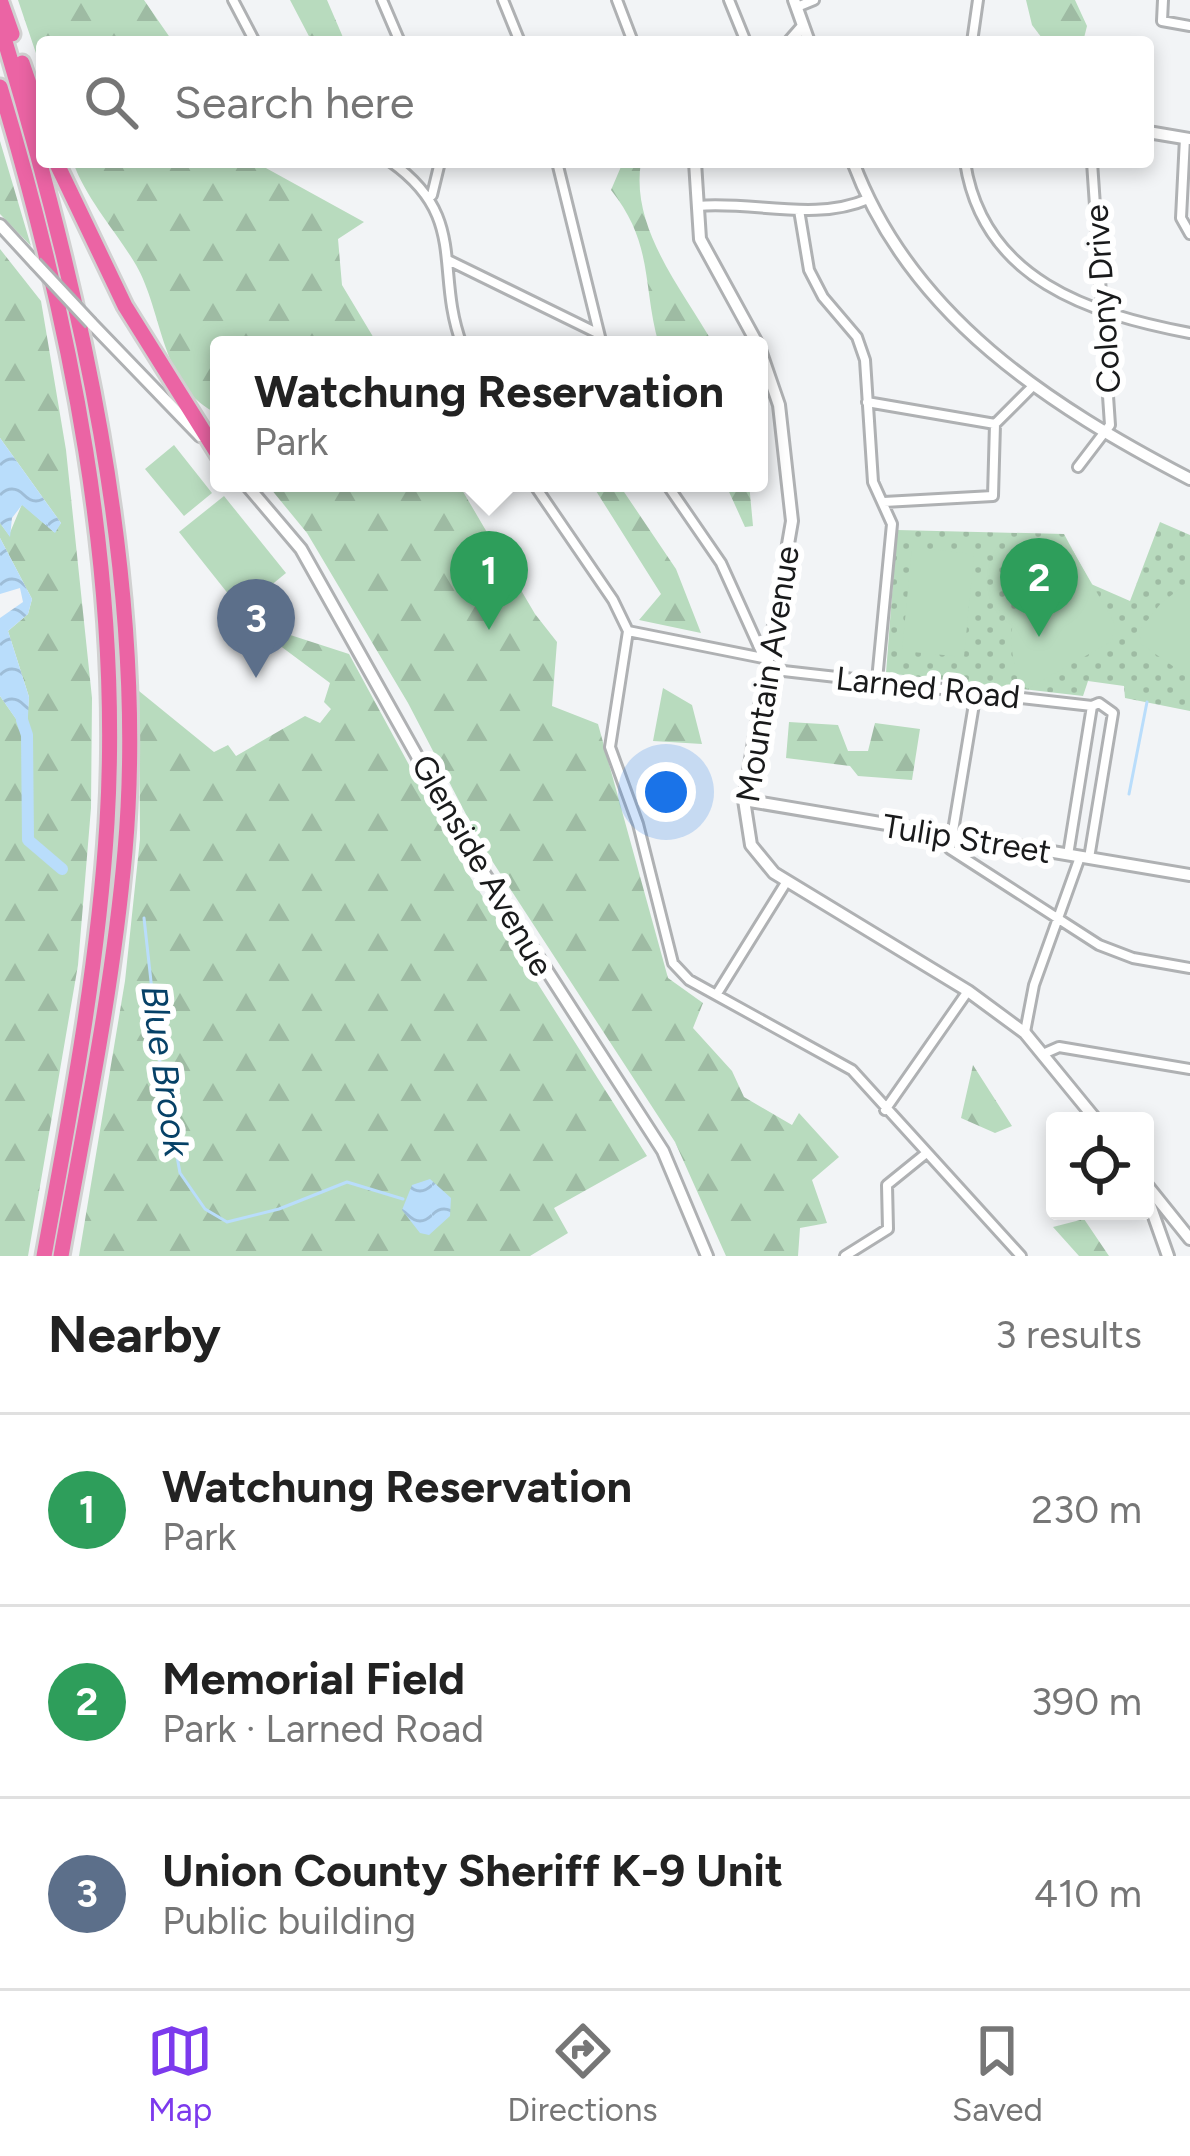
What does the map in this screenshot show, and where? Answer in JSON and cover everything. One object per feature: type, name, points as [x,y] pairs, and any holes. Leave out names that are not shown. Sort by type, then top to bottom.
[{"type":"highway","points":[[1,0],[36,104]]},
{"type":"highway","points":[[0,26],[36,151]]},
{"type":"highway","points":[[0,87],[41,238],[80,434],[99,562],[108,708],[100,908],[44,1256]]},
{"type":"highway","points":[[41,168],[84,349],[114,544],[126,688],[125,850],[108,991],[61,1256]]},
{"type":"highway","points":[[59,168],[124,306],[210,442]]},
{"type":"main road","points":[[795,4],[807,36]]},
{"type":"main road","points":[[794,36],[803,26]]},
{"type":"main road","points":[[1154,133],[1188,139]]},
{"type":"main road","name":"Mountain Avenue","points":[[695,168],[695,206],[703,247],[753,336]]},
{"type":"main road","points":[[855,168],[868,199],[926,289],[1031,388],[1106,436],[1190,479]]},
{"type":"main road","points":[[0,225],[210,447]]},
{"type":"main road","name":"Mountain Avenue","points":[[768,373],[779,405],[792,521],[744,800],[751,844],[787,881],[968,991],[1025,1033],[1090,1112]]},
{"type":"main road","name":"Glenside Avenue","points":[[253,492],[301,549],[473,856],[663,1151],[707,1256]]},
{"type":"main road","name":"Tulip Street","points":[[744,800],[1190,875]]},
{"type":"main road","points":[[1154,1197],[1190,1239]]},
{"type":"main road","points":[[1154,1214],[1168,1256]]},
{"type":"street","points":[[233,0],[252,36]]},
{"type":"street","points":[[382,0],[397,36]]},
{"type":"street","points":[[503,0],[518,36]]},
{"type":"street","points":[[617,0],[631,36]]},
{"type":"street","points":[[729,0],[744,36]]},
{"type":"street","points":[[795,4],[814,0]]},
{"type":"street","points":[[973,36],[978,0]]},
{"type":"street","points":[[1162,0],[1162,21],[1190,26]]},
{"type":"street","points":[[1188,139],[1181,218],[1190,234]]},
{"type":"street","points":[[398,168],[432,197]]},
{"type":"street","points":[[439,168],[432,197],[450,261],[460,336]]},
{"type":"street","points":[[558,168],[599,336]]},
{"type":"street","points":[[967,168],[982,210],[1006,248],[1055,292],[1102,315],[1190,333]]},
{"type":"street","name":"Colony Drive","points":[[1092,168],[1106,436]]},
{"type":"street","points":[[695,206],[744,202],[832,210],[868,199]]},
{"type":"street","points":[[800,210],[801,240],[815,284],[863,352],[873,482],[892,524],[878,680]]},
{"type":"street","points":[[450,261],[467,274],[597,332]]},
{"type":"street","points":[[451,285],[467,274]]},
{"type":"street","points":[[884,502],[989,499],[996,488],[995,424],[1031,388]]},
{"type":"street","points":[[866,401],[995,424]]},
{"type":"street","points":[[1078,466],[1106,436]]},
{"type":"street","points":[[539,492],[613,600],[628,631],[611,732],[613,760],[638,824],[674,963],[689,980],[840,1061],[1021,1256]]},
{"type":"street","points":[[672,492],[721,563],[764,664]]},
{"type":"street","name":"Larned Road","points":[[628,631],[764,664],[1092,706]]},
{"type":"street","points":[[976,692],[950,849],[1115,953],[1190,968]]},
{"type":"street","points":[[1025,1033],[1034,985],[1061,921],[1079,856],[1113,713],[1109,705],[1092,706],[1079,856]]},
{"type":"street","points":[[718,992],[787,881]]},
{"type":"street","points":[[885,1110],[968,991]]},
{"type":"street","points":[[1043,1054],[1058,1047],[1190,1069]]},
{"type":"street","points":[[845,1256],[887,1230],[887,1185],[924,1154]]},
{"type":"green space","points":[[18,0],[144,0],[169,36],[36,36],[36,53]]},
{"type":"green space","points":[[290,0],[327,0],[342,36],[309,36]]},
{"type":"green space","points":[[1026,0],[1075,0],[1087,26],[1084,36],[1040,36],[1032,25]]},
{"type":"green space","points":[[0,141],[31,246],[0,214]]},
{"type":"green space","points":[[76,168],[266,168],[364,222],[338,239],[342,285],[373,336],[210,336],[210,409],[185,387],[174,368],[136,265]]},
{"type":"green space","points":[[620,168],[641,168],[643,211],[651,235],[708,336],[657,336],[641,247],[611,190]]},
{"type":"green space","points":[[0,249],[41,301],[66,450],[92,698],[91,808],[78,965],[28,1256],[0,1256],[0,696],[26,733],[29,697],[8,631],[28,614],[32,599],[0,538],[0,523],[9,535],[22,504],[54,532],[61,523],[0,438]]},
{"type":"green space","points":[[174,445],[212,493],[184,516],[145,469]]},
{"type":"green space","points":[[273,492],[463,492],[535,614],[557,642],[552,706],[598,724],[668,978],[703,1003],[693,1028],[732,1071],[744,1097],[792,1125],[799,1113],[839,1157],[812,1180],[827,1223],[800,1228],[798,1256],[726,1256],[675,1142],[483,847],[408,703],[307,533]]},
{"type":"green space","points":[[597,492],[624,492],[676,569],[701,633],[639,620],[661,594]]},
{"type":"green space","points":[[729,492],[750,492],[753,526],[745,527]]},
{"type":"green space","points":[[224,496],[286,573],[241,610],[179,532]]},
{"type":"green space","points":[[1160,522],[1190,535],[1190,711],[1125,698],[1124,686],[1088,681],[1083,696],[886,673],[897,530],[1064,534],[1091,584],[1130,601]]},
{"type":"green space","points":[[912,547],[974,554],[964,657],[902,651]]},
{"type":"green space","points":[[1073,551],[1115,624],[1112,641],[1027,689],[1014,661],[1015,612],[1039,572]]},
{"type":"green space","points":[[1190,585],[1190,678],[1141,644],[1139,631],[1161,603]]},
{"type":"green space","points":[[281,632],[349,654],[467,872],[647,1156],[554,1208],[568,1233],[530,1256],[79,1256],[125,981],[140,839],[139,691],[214,752],[228,745],[236,756],[305,716],[320,723],[331,709],[324,702],[330,683],[271,639]]},
{"type":"green space","points":[[663,688],[692,705],[702,744],[653,741]]},
{"type":"green space","points":[[789,722],[838,725],[848,751],[868,751],[875,723],[920,729],[912,780],[858,776],[850,766],[786,758]]},
{"type":"green space","points":[[973,1065],[1012,1126],[995,1133],[961,1118]]},
{"type":"green space","points":[[1085,1220],[1109,1256],[1079,1256],[1053,1227]]},
{"type":"water","points":[[0,438],[61,523],[55,533],[22,505],[12,518],[10,537],[0,523]]},
{"type":"water","points":[[0,538],[32,599],[28,614],[8,631],[29,697],[27,735],[0,696],[0,618],[23,602],[20,588],[0,594]]},
{"type":"water","points":[[430,1179],[451,1198],[450,1216],[429,1235],[420,1233],[402,1210],[412,1185]]},
{"type":"waterway","points":[[1129,794],[1147,702]]},
{"type":"waterway","name":"Blue Brook","points":[[22,720],[27,735],[28,840],[62,869]]},
{"type":"waterway","name":"Blue Brook","points":[[144,918],[160,1063],[180,1173],[205,1209],[227,1222],[279,1209],[347,1182],[403,1199]]},
{"type":"place","name":"Watchung Reservation","points":[[489,630]]},
{"type":"place","name":"Memorial Field","points":[[1039,637]]},
{"type":"place","name":"Union County Sheriff K-9 Unit","points":[[256,678]]}]
